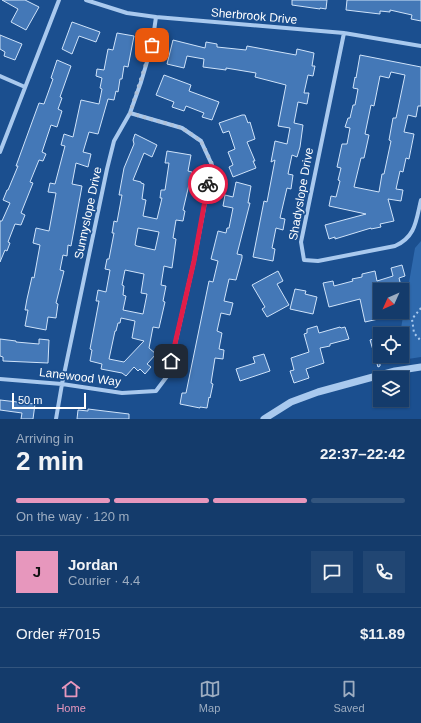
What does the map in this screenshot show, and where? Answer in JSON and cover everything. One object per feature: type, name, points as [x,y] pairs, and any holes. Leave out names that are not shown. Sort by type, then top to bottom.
[{"type":"street","points":[[0,152],[59,0]]},
{"type":"street","name":"Sherbrook Drive","points":[[86,0],[127,12],[156,17],[344,33],[421,46]]},
{"type":"street","name":"Sunnyslope Drive","points":[[56,419],[107,169],[114,141],[130,113],[152,45],[156,17]]},
{"type":"street","name":"Shadyslope Drive","points":[[344,33],[301,242],[304,260],[318,261],[395,246],[403,243],[410,236],[421,200]]},
{"type":"street","points":[[0,76],[25,86]]},
{"type":"street","name":"Lanewood Way","points":[[0,379],[62,384],[122,393],[156,391],[168,375],[194,261],[212,164],[201,141],[182,128],[130,113]]},
{"type":"street","points":[[264,419],[291,402],[318,392],[395,372],[421,367]]},
{"type":"path","points":[[421,308],[412,319],[414,334],[421,341]]},
{"type":"shaded area","points":[[421,241],[421,357],[409,359],[409,327],[401,327],[403,319],[409,319],[409,283],[415,248]]},
{"type":"building","points":[[2,0],[25,0],[39,7],[26,30],[11,22],[18,9]]},
{"type":"building","points":[[292,0],[327,0],[326,9],[292,5]]},
{"type":"building","points":[[347,0],[421,0],[421,21],[411,19],[412,15],[390,10],[390,12],[380,11],[380,14],[346,10]]},
{"type":"building","points":[[72,22],[100,32],[96,42],[79,36],[72,54],[62,49]]},
{"type":"building","points":[[117,33],[134,36],[128,67],[124,66],[122,79],[120,79],[118,92],[116,91],[114,100],[108,99],[98,134],[89,132],[83,152],[91,154],[88,167],[76,163],[72,184],[82,186],[71,246],[68,245],[67,256],[63,255],[60,270],[64,271],[56,303],[58,304],[56,318],[48,317],[46,330],[25,326],[28,310],[25,310],[27,299],[32,277],[34,278],[40,245],[33,243],[36,228],[49,231],[56,193],[48,192],[50,183],[55,184],[65,146],[61,145],[64,134],[73,137],[81,100],[99,104],[102,89],[100,88],[102,78],[96,76],[97,69],[104,70],[108,49],[113,50]]},
{"type":"building","points":[[0,35],[22,44],[15,60],[4,56],[5,52],[0,49]]},
{"type":"building","points":[[173,40],[205,48],[206,42],[217,44],[217,47],[246,50],[247,46],[296,55],[297,49],[314,53],[312,66],[315,66],[313,76],[308,75],[304,93],[309,93],[307,104],[298,102],[294,123],[303,125],[300,147],[297,157],[292,155],[288,174],[293,175],[291,189],[287,188],[280,218],[285,219],[283,230],[276,228],[272,248],[275,249],[273,261],[253,257],[264,201],[267,202],[275,160],[271,162],[275,141],[287,144],[290,128],[278,126],[286,85],[255,77],[256,73],[226,68],[226,70],[203,67],[204,59],[187,56],[184,68],[167,64]]},
{"type":"building","points":[[360,55],[421,67],[421,106],[418,106],[416,117],[408,115],[404,132],[414,134],[409,159],[406,158],[403,172],[400,171],[396,189],[403,190],[401,201],[388,199],[394,221],[380,224],[381,227],[371,228],[335,239],[335,237],[329,239],[325,225],[366,214],[329,206],[331,196],[336,197],[340,181],[338,180],[341,168],[337,167],[342,144],[347,144],[350,128],[345,127],[348,118],[350,118],[353,105],[355,105],[358,89],[353,88],[355,77],[356,78]],"holes":[[[391,72],[405,75],[396,118],[393,118],[389,140],[391,141],[384,174],[382,174],[379,192],[354,187],[361,158],[364,158],[369,135],[365,134],[371,105],[374,106],[380,76],[389,78]]]},
{"type":"building","points":[[57,60],[71,66],[60,97],[62,98],[58,109],[62,111],[57,127],[51,125],[42,152],[46,154],[43,161],[39,160],[30,182],[33,183],[21,213],[25,215],[21,225],[15,224],[8,242],[10,243],[7,251],[5,250],[0,262],[0,221],[2,221],[10,203],[3,200],[18,166],[16,166],[39,103],[44,104],[53,79],[51,78]]},
{"type":"building","points":[[164,75],[191,85],[189,91],[219,102],[212,120],[202,117],[204,113],[186,106],[184,111],[172,107],[174,102],[156,95]]},
{"type":"building","points":[[245,115],[248,123],[250,122],[255,139],[247,142],[255,161],[253,161],[256,168],[233,177],[229,167],[233,165],[228,152],[235,149],[229,131],[223,133],[219,123]]},
{"type":"building","points":[[135,134],[157,145],[152,157],[144,153],[133,180],[144,184],[142,199],[146,200],[143,216],[157,219],[162,198],[160,198],[161,190],[165,190],[169,163],[165,163],[167,151],[191,155],[188,171],[192,172],[183,210],[185,211],[183,221],[176,220],[173,238],[176,239],[172,268],[164,266],[161,285],[166,286],[163,301],[165,302],[159,328],[153,327],[149,348],[156,354],[147,364],[151,367],[145,374],[140,369],[138,371],[134,367],[126,376],[122,373],[101,369],[102,364],[90,361],[92,350],[90,349],[99,301],[96,301],[98,290],[106,292],[110,270],[105,269],[107,259],[109,259],[114,233],[112,233],[114,221],[117,222],[122,195],[119,195],[124,168],[134,144],[133,140]],"holes":[[[138,228],[159,232],[155,250],[135,245]],[[125,270],[144,274],[141,293],[147,294],[143,314],[123,310],[126,296],[123,295],[124,286],[122,285]],[[121,318],[135,321],[132,338],[144,341],[124,362],[109,359],[115,331],[118,323],[120,323]]]},
{"type":"building","points":[[236,182],[251,186],[248,203],[250,203],[237,254],[242,255],[242,258],[236,280],[229,279],[224,301],[233,303],[230,315],[221,313],[217,331],[222,333],[219,349],[224,350],[223,359],[215,358],[211,383],[213,384],[207,408],[180,404],[182,393],[186,393],[209,281],[213,282],[218,261],[211,259],[218,231],[226,233],[227,228],[229,228],[233,208],[223,206],[225,195],[233,197]]},
{"type":"building","points":[[402,265],[405,276],[399,278],[400,283],[373,283],[373,319],[378,319],[365,322],[360,299],[329,307],[323,283],[333,281],[334,286],[353,281],[352,279],[362,277],[362,274],[375,271],[377,281],[393,276],[391,268]]},
{"type":"building","points":[[278,271],[283,281],[277,284],[289,305],[267,317],[262,309],[265,307],[252,285]]},
{"type":"building","points":[[295,289],[306,291],[305,294],[317,297],[313,314],[290,309]]},
{"type":"building","points":[[317,326],[319,333],[345,327],[349,339],[320,348],[324,363],[306,369],[309,378],[294,383],[290,371],[294,370],[291,358],[309,352],[304,334],[307,333],[307,329]]},
{"type":"building","points":[[0,339],[39,344],[39,339],[49,340],[48,363],[3,361],[3,357],[0,356]]},
{"type":"building","points":[[373,339],[373,350],[370,340]]},
{"type":"building","points":[[264,354],[270,371],[240,381],[236,369],[255,363],[253,357]]},
{"type":"building","points":[[0,400],[35,404],[33,419],[21,419],[22,413],[0,410]]},
{"type":"building","points":[[88,409],[129,414],[129,419],[77,419],[78,410],[88,411]]},
{"type":"way so far","points":[[152,45],[130,113],[182,128],[201,141],[212,164],[208,184]]},
{"type":"route","points":[[171,361],[194,261],[208,184]]}]
